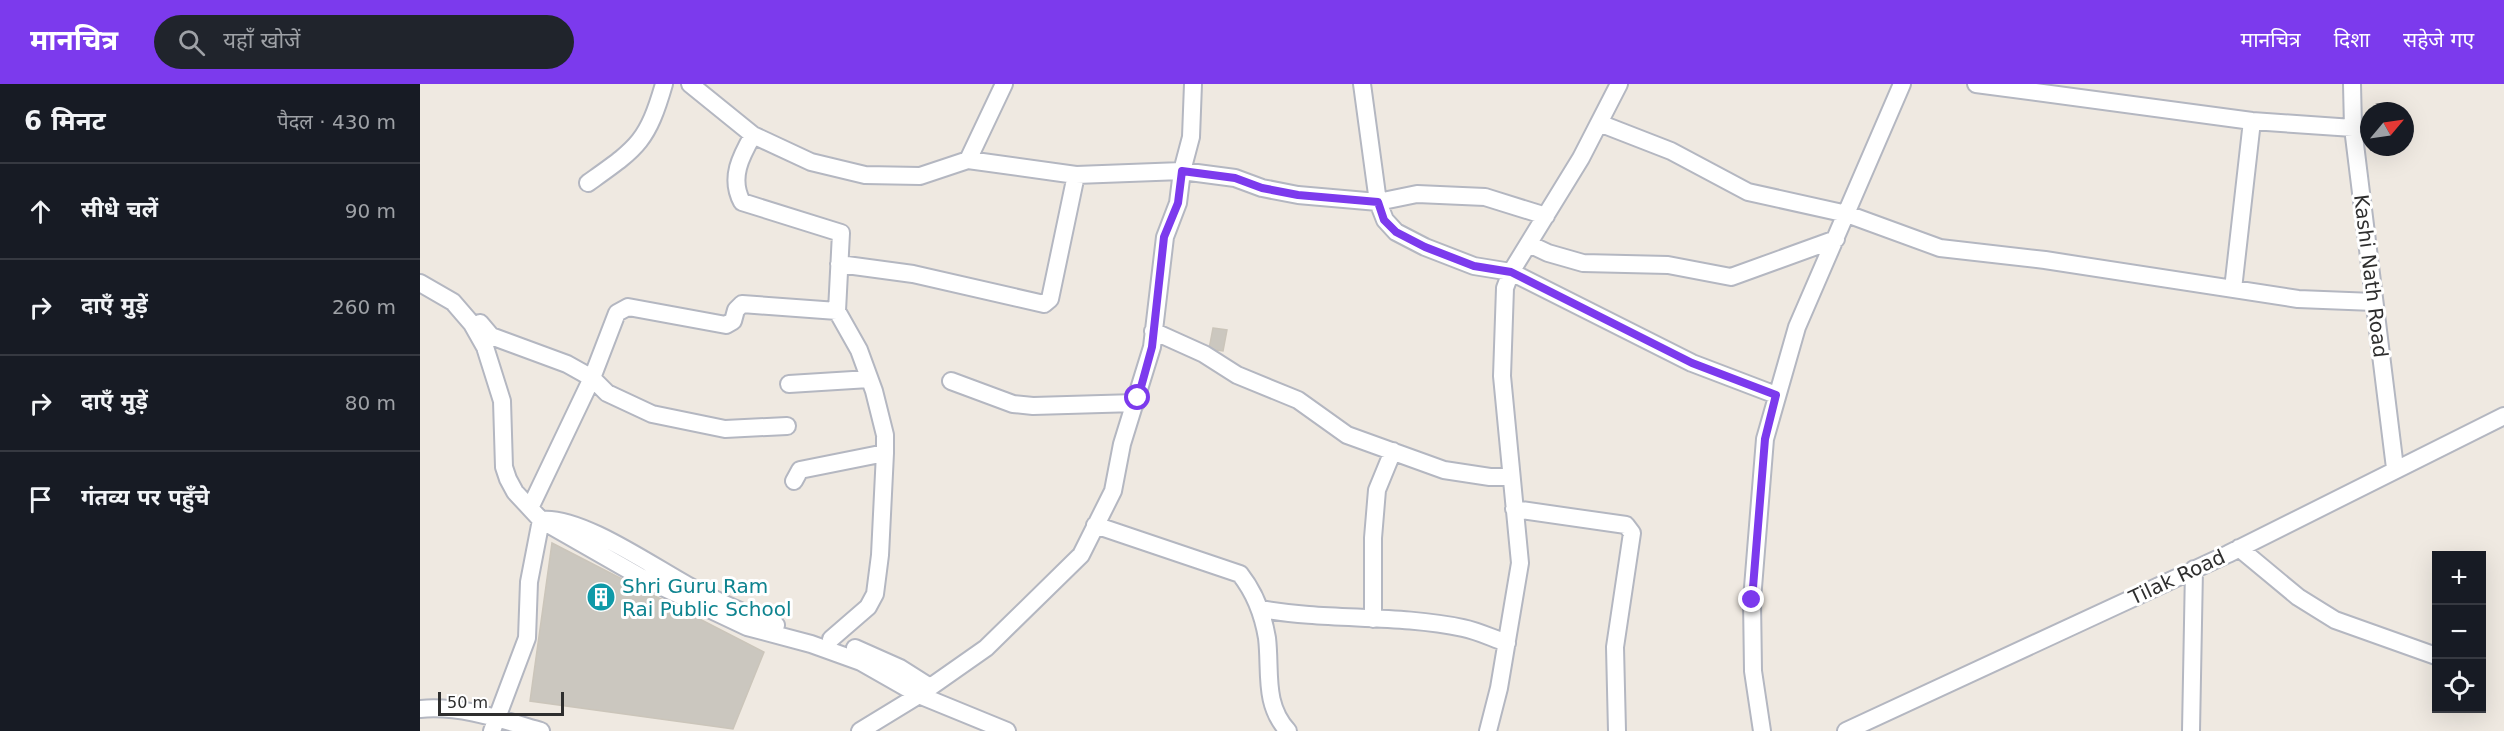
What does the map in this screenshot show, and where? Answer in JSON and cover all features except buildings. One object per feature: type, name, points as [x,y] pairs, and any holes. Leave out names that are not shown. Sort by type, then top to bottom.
[{"type":"street","points":[[588,183],[634,151],[653,121],[664,84]]},
{"type":"street","points":[[690,84],[753,135],[811,162],[865,175],[920,176],[968,160],[1076,175],[1182,171],[1235,178],[1262,188],[1298,195],[1378,202],[1417,194],[1485,197],[1546,216]]},
{"type":"street","points":[[968,160],[1004,84]]},
{"type":"street","points":[[860,731],[925,691],[986,648],[1081,555],[1113,491],[1122,444],[1152,347],[1164,237],[1178,203],[1182,171],[1191,137],[1193,84]]},
{"type":"street","points":[[1362,84],[1378,202],[1384,220],[1396,232],[1425,247],[1474,266],[1511,272],[1692,363],[1776,395]]},
{"type":"street","points":[[1488,731],[1499,688],[1520,563],[1502,376],[1505,288],[1511,272],[1546,216],[1619,84]]},
{"type":"street","points":[[1762,731],[1753,671],[1752,600],[1765,439],[1797,327],[1902,84]]},
{"type":"street","points":[[1976,84],[2252,122],[2353,128]]},
{"type":"street","name":"Kashi Nath Road","points":[[2352,84],[2353,128],[2395,468]]},
{"type":"street","points":[[2233,289],[2252,122]]},
{"type":"street","points":[[1599,123],[1671,151],[1748,192],[1846,214],[1940,248],[2045,260],[2298,299],[2374,302]]},
{"type":"street","points":[[753,135],[737,167],[739,196],[742,202],[837,230],[841,236],[837,310],[859,350],[885,435],[880,555],[875,594],[868,607],[831,639]]},
{"type":"street","points":[[839,264],[913,274],[1044,304],[1050,299],[1076,175]]},
{"type":"street","points":[[1529,244],[1548,253],[1583,263],[1668,265],[1731,277],[1836,239]]},
{"type":"street","points":[[420,273],[446,284],[457,293],[491,336],[567,364],[592,378],[607,393],[652,414],[725,429],[787,426]]},
{"type":"street","points":[[420,283],[453,302],[472,324],[486,347],[502,401],[504,467],[515,492],[536,514],[639,576],[747,627],[835,651],[1007,731]]},
{"type":"street","points":[[494,724],[527,638],[529,582],[536,514],[617,313],[628,307],[726,325],[733,321],[736,309],[742,304],[837,310]]},
{"type":"street","points":[[1153,331],[1204,354],[1237,375],[1298,400],[1347,435],[1444,470],[1490,477],[1511,477]]},
{"type":"street","points":[[789,384],[869,379]]},
{"type":"street","points":[[951,381],[1013,404],[1033,406],[1136,403]]},
{"type":"street","name":"Tilak Road","points":[[1846,731],[2239,548],[2395,468],[2504,416]]},
{"type":"street","points":[[1373,619],[1373,538],[1377,490],[1393,452]]},
{"type":"street","points":[[794,482],[800,470],[885,453]]},
{"type":"street","points":[[1514,510],[1626,525],[1632,533],[1615,647],[1617,731]]},
{"type":"street","points":[[536,514],[580,528],[738,611],[792,630],[831,639],[883,660],[925,691]]},
{"type":"street","points":[[1095,525],[1240,574],[1250,586],[1261,609],[1267,639],[1268,675],[1273,710],[1288,731]]},
{"type":"street","points":[[2239,548],[2298,597],[2335,620],[2432,656]]},
{"type":"street","points":[[2192,731],[2194,569]]},
{"type":"street","points":[[1261,609],[1296,615],[1373,619],[1464,628],[1506,643]]},
{"type":"street","points":[[420,709],[438,707],[494,724],[541,731]]},
{"type":"place","name":"Shri Guru Ram Rai Public School","points":[[601,597]]},
{"type":"route","points":[[1138,398],[1152,347],[1164,237],[1178,203],[1182,171],[1235,178],[1262,188],[1298,195],[1378,202],[1384,220],[1396,232],[1425,247],[1474,266],[1511,272],[1576,303],[1629,334],[1692,363],[1776,395],[1765,439],[1752,600]]}]
